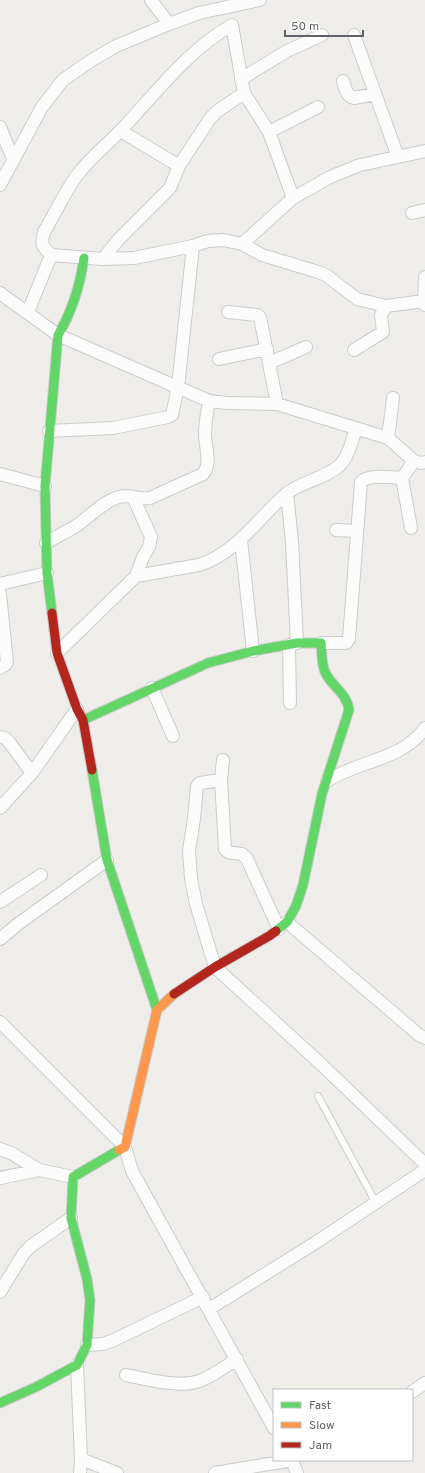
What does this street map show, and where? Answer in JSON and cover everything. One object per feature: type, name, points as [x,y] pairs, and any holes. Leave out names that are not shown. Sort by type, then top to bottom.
[{"type":"street","points":[[151,0],[169,24]]},
{"type":"street","points":[[0,185],[42,107],[63,80],[116,46],[169,24],[236,2],[260,0]]},
{"type":"street","points":[[236,2],[232,25],[244,93],[269,132],[293,198]]},
{"type":"street","points":[[232,25],[216,34],[195,51],[76,176],[48,226],[42,240],[44,247],[51,255],[103,259],[134,258],[193,246],[208,241],[223,240],[242,244],[262,255],[316,270],[326,275],[357,300],[386,306],[424,303],[425,277]]},
{"type":"street","points":[[241,79],[287,51],[322,35]]},
{"type":"street","points":[[354,35],[398,157]]},
{"type":"street","points":[[343,81],[350,97],[354,98],[375,94]]},
{"type":"street","points":[[103,259],[118,240],[170,188],[179,166],[209,120],[216,112],[244,93]]},
{"type":"street","points":[[269,132],[318,107]]},
{"type":"street","points":[[0,127],[13,159]]},
{"type":"street","points":[[121,130],[179,166]]},
{"type":"street","points":[[242,244],[293,198],[330,177],[360,165],[425,151]]},
{"type":"street","points":[[412,213],[425,210]]},
{"type":"street","points":[[49,431],[113,428],[168,418],[172,415],[178,387],[193,246]]},
{"type":"street","points":[[28,312],[51,255]]},
{"type":"street","points":[[84,258],[80,288],[68,319],[58,335],[44,486],[47,573],[57,653],[77,709],[83,720],[108,860],[158,1010]]},
{"type":"street","points":[[0,293],[58,335],[209,401],[277,404],[388,438],[419,462],[402,478],[370,477],[365,478],[361,482],[349,639],[346,643],[293,644],[253,651],[208,663],[83,720]]},
{"type":"street","points":[[354,350],[383,332],[381,315],[386,306]]},
{"type":"street","points":[[228,312],[257,315],[260,317],[277,404]]},
{"type":"street","points":[[269,363],[306,348]]},
{"type":"street","points":[[219,359],[267,349]]},
{"type":"street","points":[[388,438],[393,398]]},
{"type":"street","points":[[46,543],[75,526],[102,506],[119,497],[126,496],[143,499],[150,498],[174,489],[203,474],[208,465],[205,419],[209,401]]},
{"type":"street","points":[[136,576],[199,565],[208,562],[241,540],[287,493],[340,465],[347,456],[356,428]]},
{"type":"street","points":[[0,474],[44,486]]},
{"type":"street","points":[[402,478],[411,528]]},
{"type":"street","points":[[287,493],[292,542],[293,644],[290,703]]},
{"type":"street","points":[[57,653],[136,576],[143,557],[149,547],[151,538],[133,497]]},
{"type":"street","points":[[336,530],[357,531]]},
{"type":"street","points":[[241,540],[253,651]]},
{"type":"street","points":[[0,584],[47,573]]},
{"type":"street","points":[[0,594],[7,662],[0,668]]},
{"type":"street","points":[[273,1426],[132,1171],[125,1147],[139,1082],[158,1010],[175,993],[214,967],[269,936],[283,926],[296,906],[303,885],[322,794],[349,710],[349,703],[346,698],[324,671],[321,643]]},
{"type":"street","points":[[152,688],[173,736]]},
{"type":"street","points":[[0,808],[32,773],[77,709]]},
{"type":"street","points":[[327,781],[338,774],[390,756],[405,748],[419,736],[425,728]]},
{"type":"street","points":[[0,737],[5,738],[9,742],[32,773]]},
{"type":"street","points":[[223,760],[220,780],[225,849],[227,852],[231,854],[242,854],[247,859],[283,926],[419,1035],[425,1038]]},
{"type":"street","points":[[220,780],[200,783],[197,786],[194,819],[188,850],[191,879],[196,904],[214,967],[322,1065],[425,1164]]},
{"type":"street","points":[[0,939],[18,924],[108,860]]},
{"type":"street","points":[[0,902],[41,876]]},
{"type":"street","points":[[0,1022],[125,1147]]},
{"type":"street","points":[[0,1149],[11,1153],[39,1170],[73,1177],[125,1147]]},
{"type":"street","points":[[0,1178],[39,1170]]},
{"type":"street","points":[[209,1309],[315,1243],[425,1170]]},
{"type":"street","points":[[73,1177],[71,1218],[87,1279],[90,1300],[87,1345],[77,1365],[81,1459],[80,1473]]},
{"type":"street","points":[[0,1292],[24,1253],[31,1246],[71,1218]]},
{"type":"street","points":[[87,1345],[103,1344],[114,1340],[203,1297]]},
{"type":"street","points":[[126,1375],[180,1384],[191,1383],[202,1381],[237,1359]]},
{"type":"street","points":[[0,1403],[36,1387],[77,1365]]},
{"type":"street","points":[[413,1391],[425,1383]]},
{"type":"street","points":[[81,1459],[117,1473]]},
{"type":"street","points":[[215,1473],[286,1461]]},
{"type":"street","points":[[292,1461],[297,1473]]},
{"type":"lane","points":[[318,1096],[376,1203]]},
{"type":"traffic: fast","points":[[52,613],[47,573],[45,486],[58,335],[75,298],[84,258]]},
{"type":"traffic: fast","points":[[83,720],[208,663],[253,651],[297,643],[321,643],[322,663],[324,670],[329,679],[346,699],[349,710],[322,794],[303,885],[296,906],[287,922],[276,931]]},
{"type":"traffic: fast","points":[[92,770],[107,860],[157,1010]]},
{"type":"traffic: fast","points":[[0,1403],[36,1387],[77,1365],[87,1345],[90,1300],[87,1279],[71,1218],[73,1177],[119,1150]]},
{"type":"traffic: slow","points":[[119,1150],[125,1147],[157,1010],[174,994]]},
{"type":"traffic: jam","points":[[52,613],[57,653],[77,709],[83,720],[92,770]]},
{"type":"traffic: jam","points":[[174,994],[215,967],[276,931]]}]
